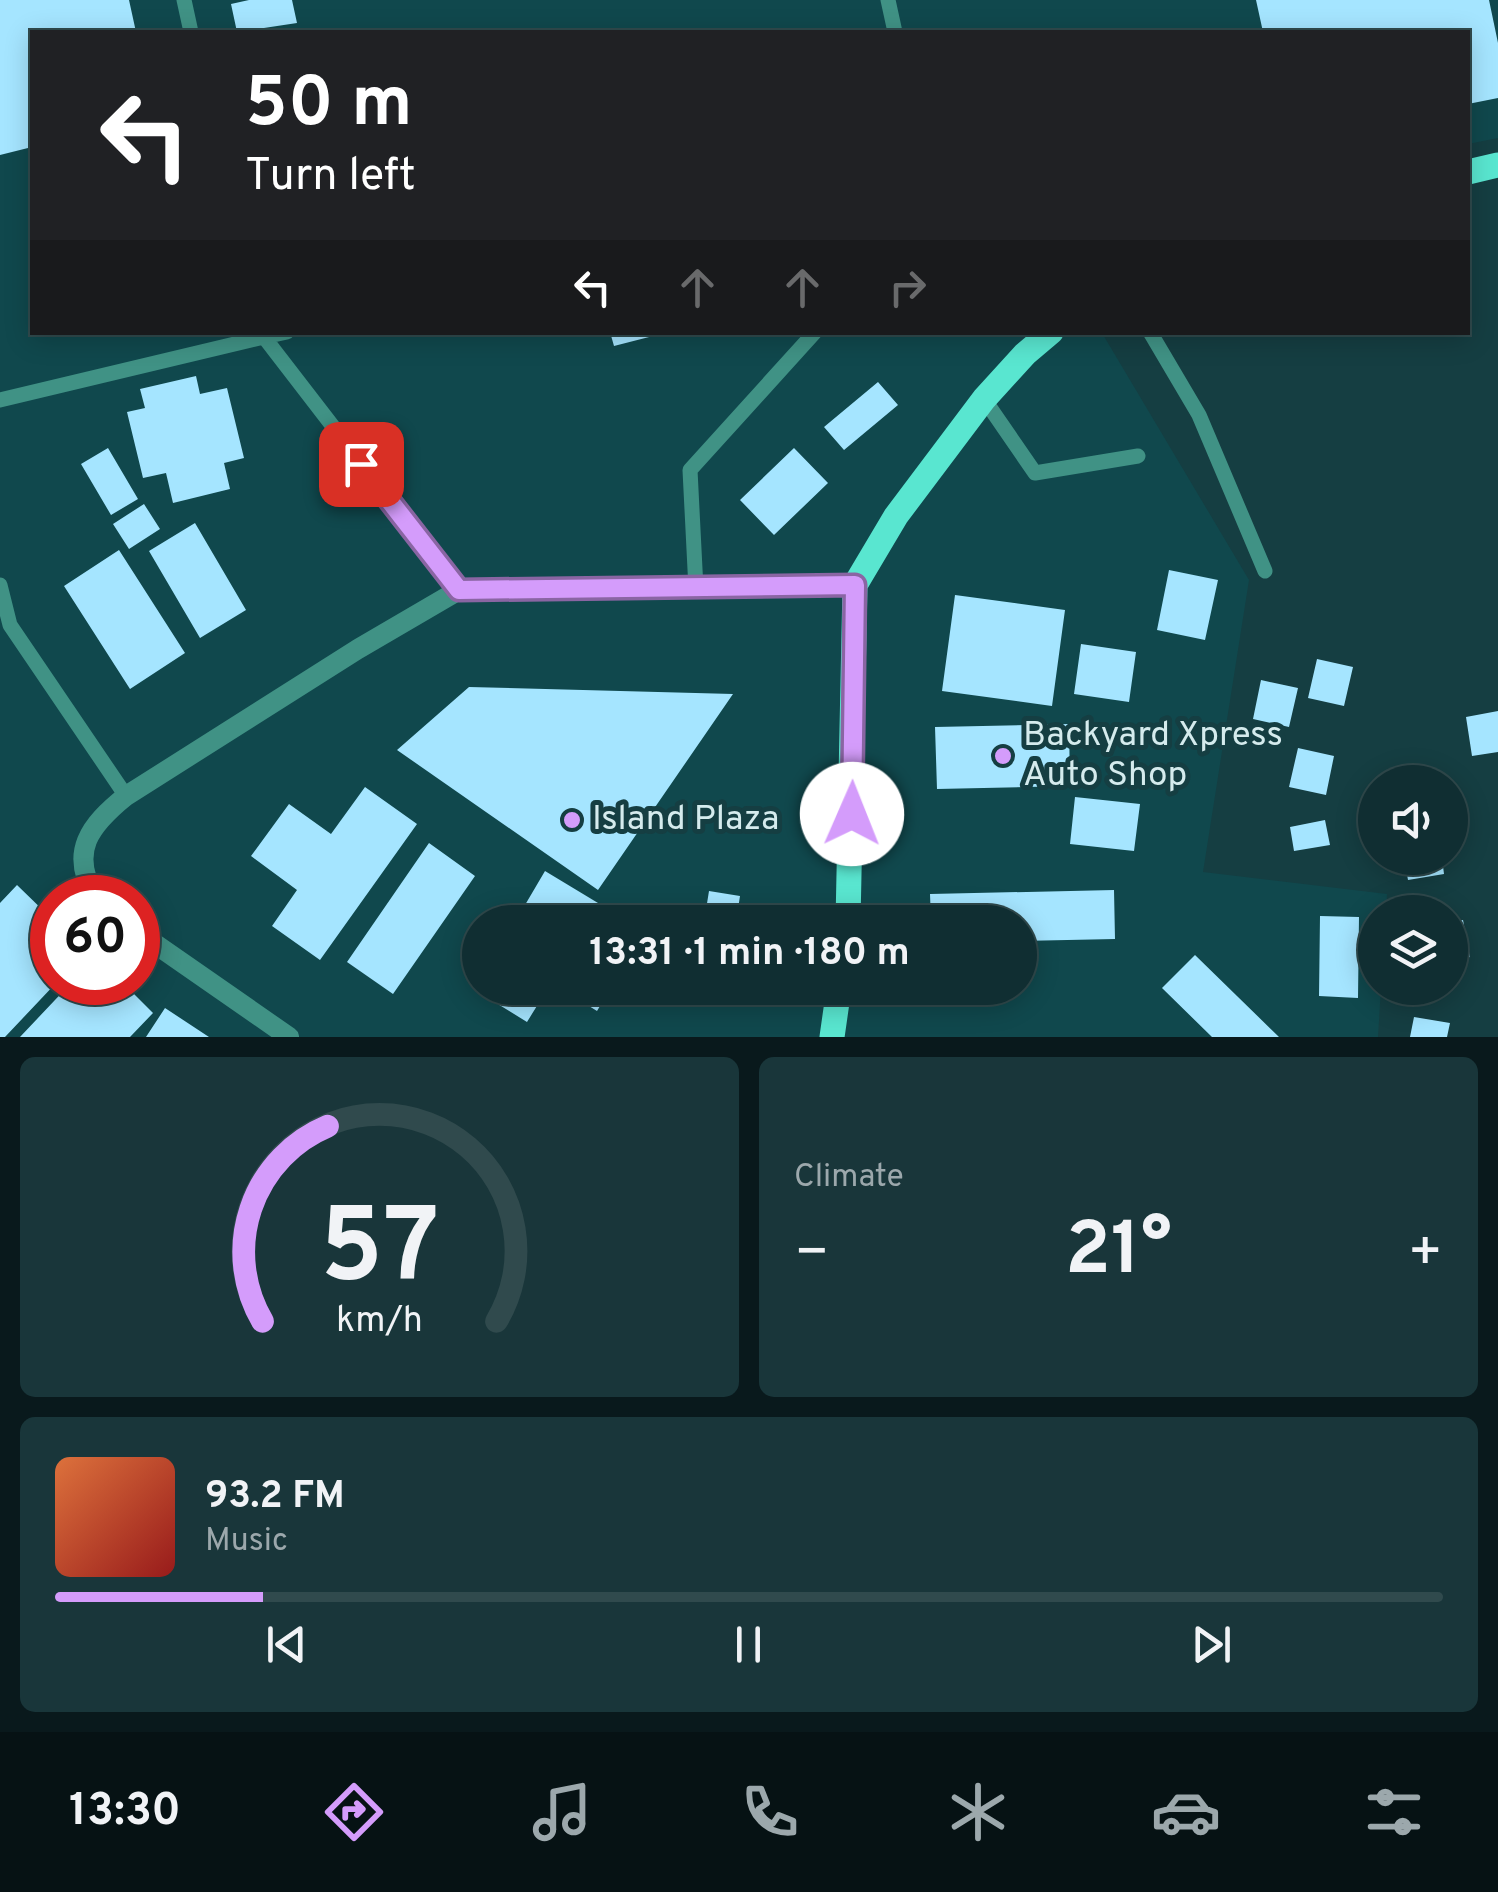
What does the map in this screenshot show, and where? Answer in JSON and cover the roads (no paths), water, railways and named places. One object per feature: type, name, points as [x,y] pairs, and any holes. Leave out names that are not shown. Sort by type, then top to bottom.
[{"type":"main road","points":[[1470,172],[1498,165]]},
{"type":"main road","points":[[848,905],[855,585],[896,516],[984,399],[1047,335]]},
{"type":"main road","points":[[832,1037],[837,1005]]},
{"type":"street","points":[[88,875],[84,842],[97,819],[126,796],[459,590],[855,585]]},
{"type":"street","points":[[160,947],[289,1037]]},
{"type":"lane","points":[[184,0],[191,30]]},
{"type":"lane","points":[[888,0],[895,30]]},
{"type":"lane","points":[[0,400],[263,335],[459,590]]},
{"type":"lane","points":[[696,589],[690,470],[812,335]]},
{"type":"lane","points":[[1152,335],[1199,415],[1264,571]]},
{"type":"lane","points":[[984,399],[1036,473],[1138,456]]},
{"type":"lane","points":[[0,584],[10,625],[126,796]]},
{"type":"place","name":"Backyard Xpress Auto Shop","points":[[1003,756]]},
{"type":"place","name":"Island Plaza","points":[[572,820]]}]
